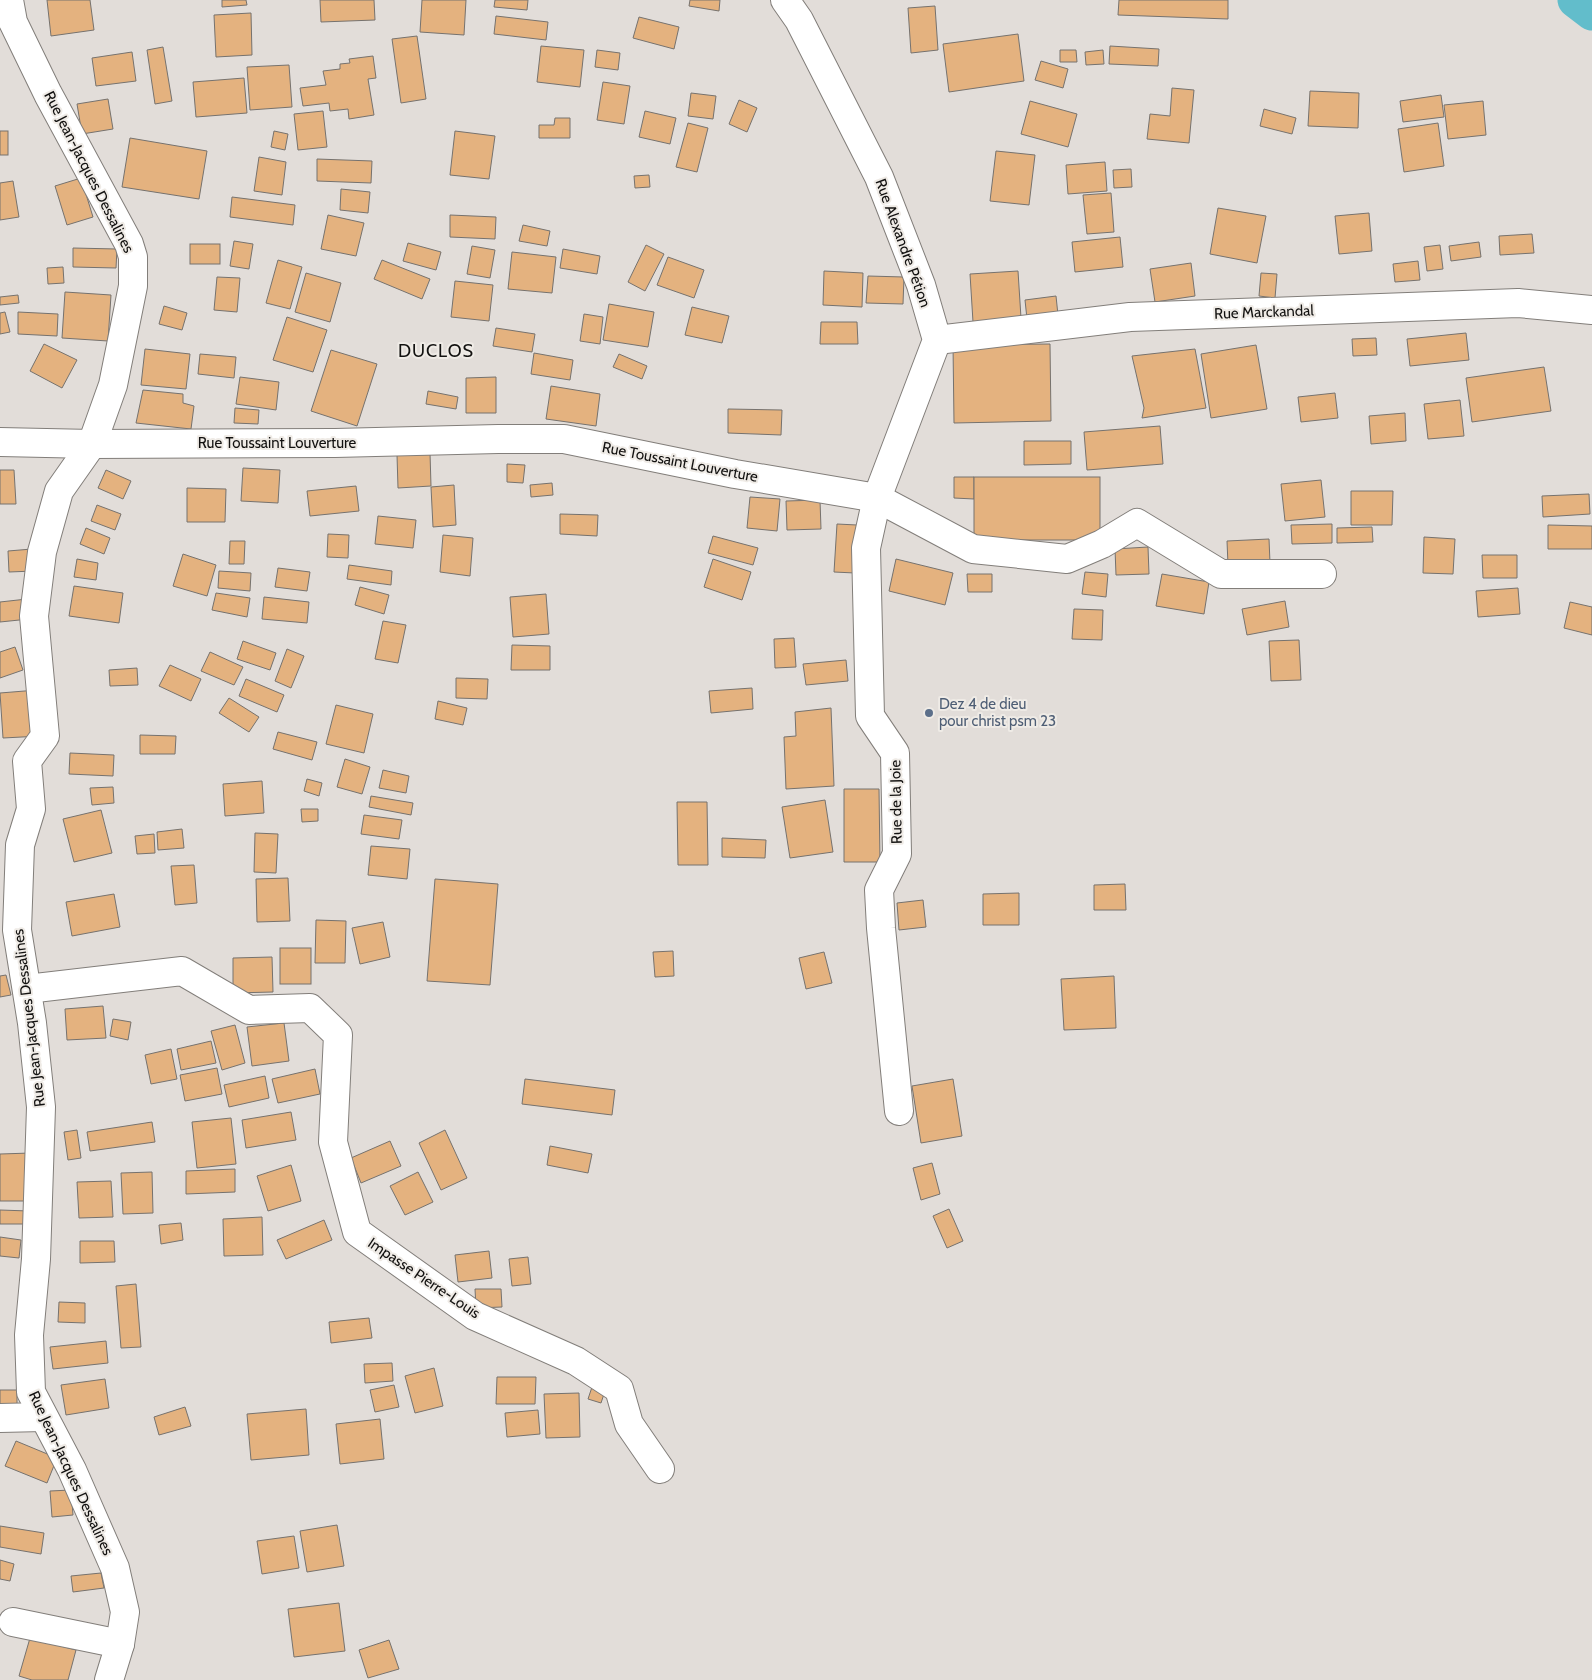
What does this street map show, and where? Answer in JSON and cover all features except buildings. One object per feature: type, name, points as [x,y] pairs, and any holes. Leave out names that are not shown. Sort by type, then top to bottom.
[{"type":"street","name":"Rue Jean-Jacques Dessalines","points":[[9,0],[13,22],[48,94],[129,244],[133,257],[133,286],[113,385],[92,444],[59,490],[42,552],[34,616],[45,736],[27,761],[31,809],[10,847],[17,930],[32,1023],[40,1107],[36,1259],[29,1335],[32,1392],[43,1417],[72,1470],[114,1568],[125,1612],[120,1644],[109,1680]]},
{"type":"street","name":"Rue Alexandre Pétion","points":[[786,0],[799,20],[879,177],[921,285],[937,340]]},
{"type":"street","name":"Rue Marckandal","points":[[937,340],[1130,316],[1518,303],[1592,310]]},
{"type":"street","points":[[878,498],[937,340]]},
{"type":"street","name":"Rue Toussaint Louverture","points":[[0,442],[92,444],[325,443],[564,439],[736,474],[878,498],[973,549],[1067,559],[1102,544],[1137,522],[1221,574],[1322,574]]},
{"type":"street","name":"Rue de la Joie","points":[[878,498],[866,548],[870,716],[895,753],[897,854],[879,890],[899,1111]]},
{"type":"street","name":"Impasse Pierre-Louis","points":[[27,989],[182,971],[249,1010],[310,1008],[338,1036],[333,1142],[357,1232],[476,1316],[576,1362],[619,1389],[629,1424],[660,1469]]},
{"type":"street","points":[[0,1418],[43,1417]]},
{"type":"street","points":[[13,1622],[120,1644]]},
{"type":"waterway","points":[[1575,0],[1592,13]]},
{"type":"place","name":"Dez 4 de dieu pour christ psm 23","points":[[929,713]]},
{"type":"district","name":"DUCLOS","points":[[436,351]]}]
